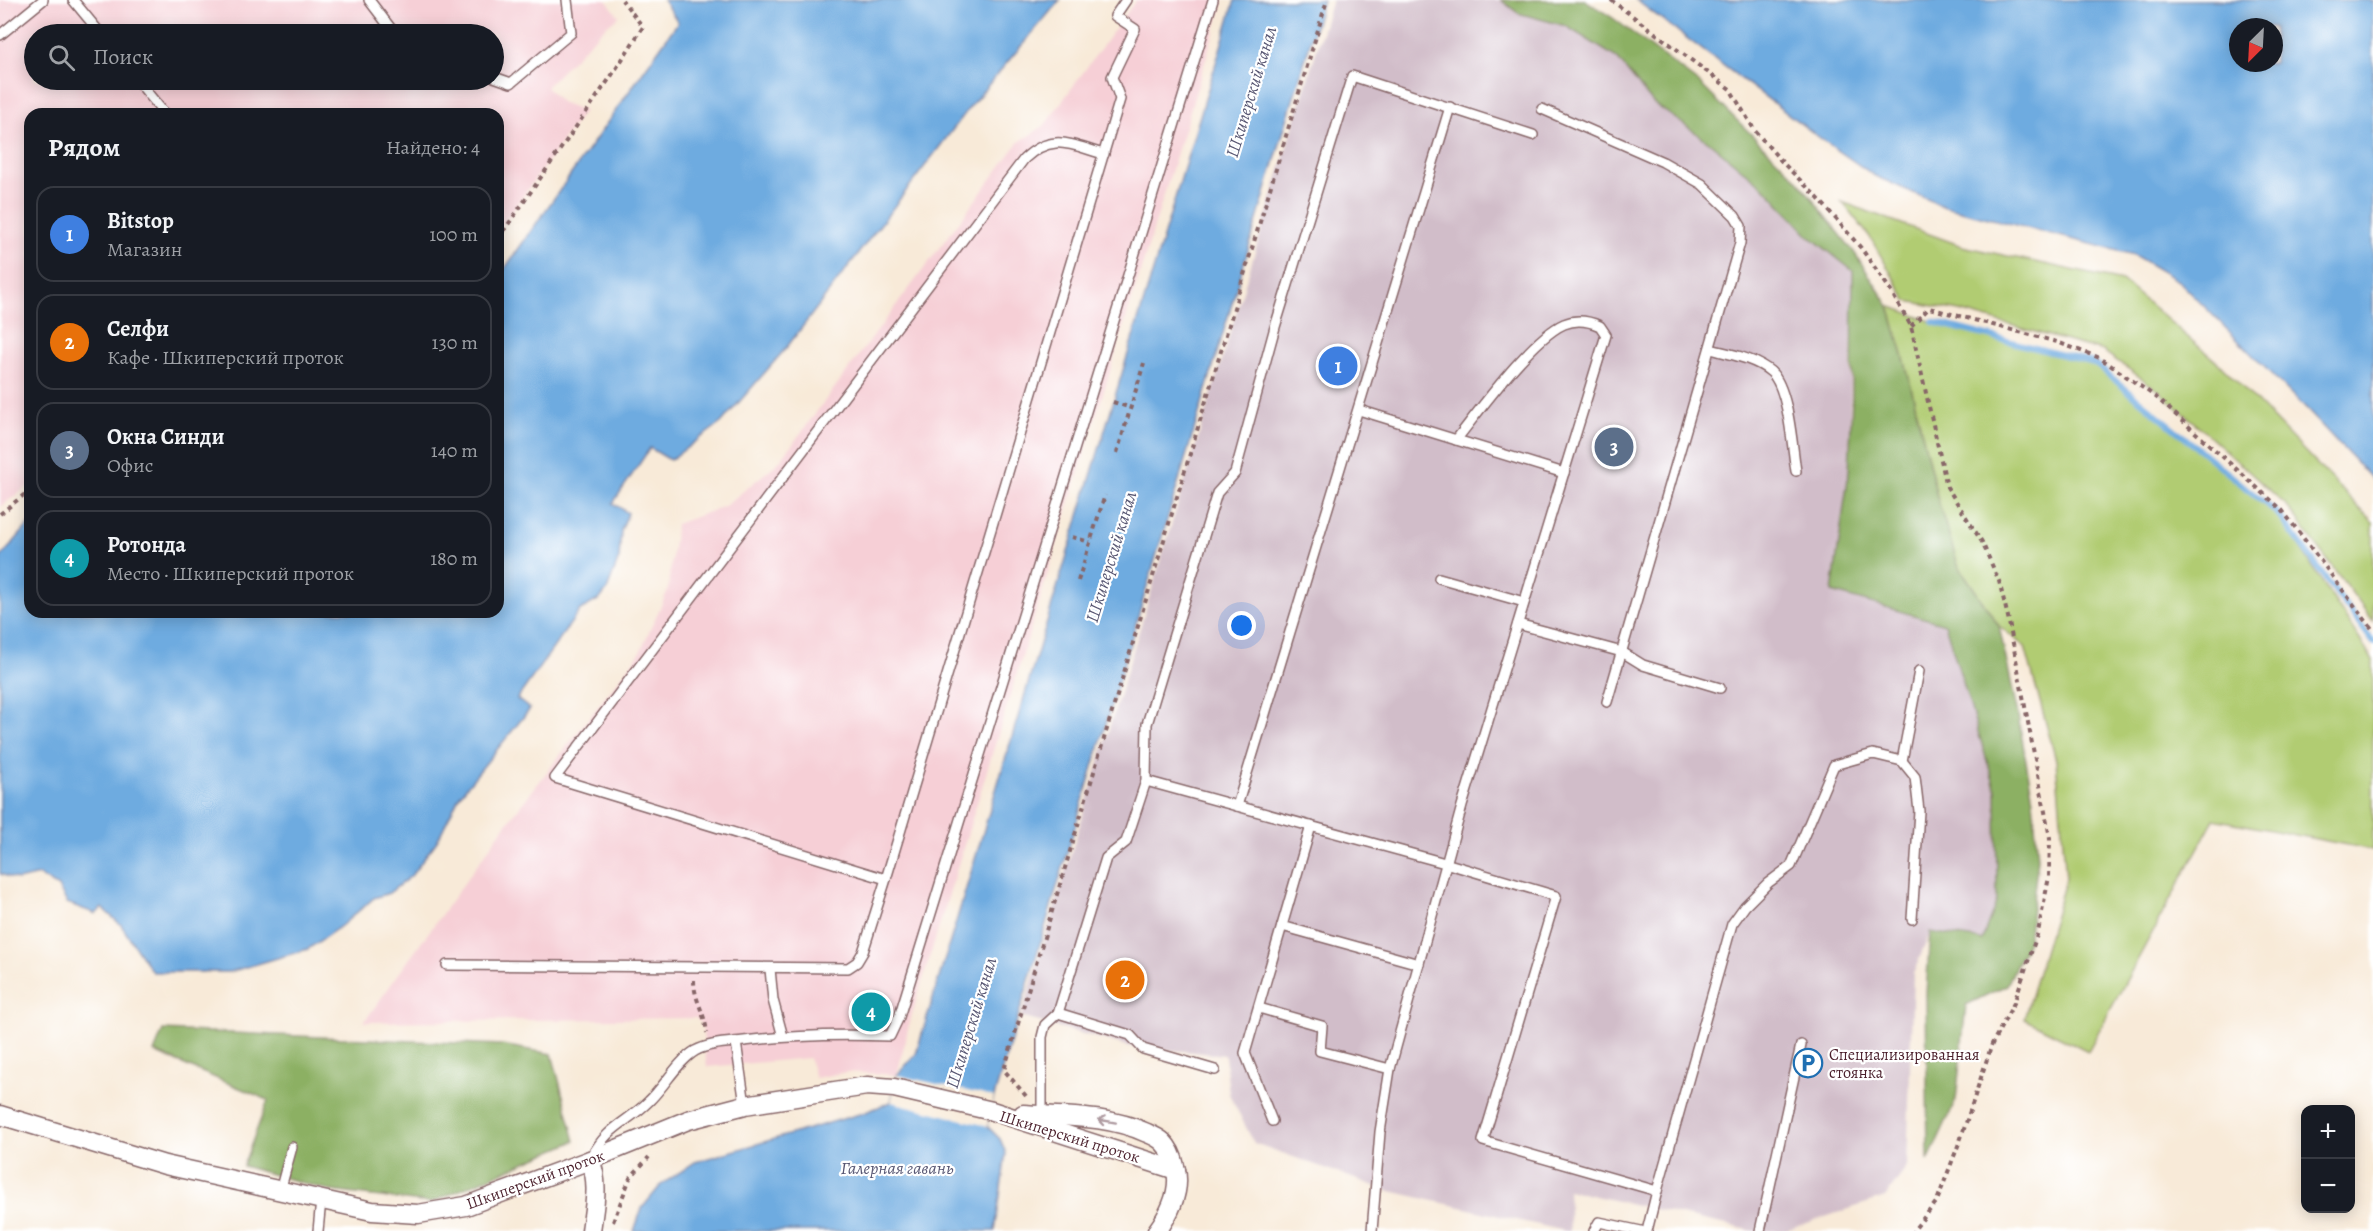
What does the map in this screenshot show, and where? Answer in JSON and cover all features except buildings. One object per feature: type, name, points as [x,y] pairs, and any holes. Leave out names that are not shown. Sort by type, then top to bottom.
[{"type":"street","name":"Шкиперский проток","points":[[0,1115],[165,1165],[372,1211],[418,1214],[466,1206],[590,1160],[688,1120],[745,1105],[867,1086],[894,1088],[992,1111],[1176,1170]]},
{"type":"street","name":"Шкиперский проток","points":[[992,1111],[1102,1119],[1130,1125],[1162,1140],[1171,1153],[1176,1170]]},
{"type":"street","points":[[590,1160],[597,1175],[591,1231]]},
{"type":"street","points":[[1157,1231],[1168,1215],[1177,1185],[1176,1170]]},
{"type":"lane","points":[[73,0],[93,24]]},
{"type":"lane","points":[[369,0],[387,24]]},
{"type":"lane","points":[[504,81],[511,83],[571,33],[567,0]]},
{"type":"lane","points":[[447,965],[770,969],[848,968],[857,962],[863,952],[886,879],[1120,99],[1112,77],[1135,29],[1115,16],[1126,0]]},
{"type":"lane","points":[[590,1160],[603,1137],[648,1103],[668,1083],[686,1058],[709,1046],[834,1033],[890,1036],[899,1017],[1213,0]]},
{"type":"lane","points":[[0,35],[39,1]]},
{"type":"lane","points":[[1042,1115],[1042,1037],[1045,1024],[1058,1013],[1106,858],[1126,842],[1146,781],[1148,724],[1217,493],[1235,473],[1275,327],[1352,76],[1533,135]]},
{"type":"lane","points":[[145,90],[160,108]]},
{"type":"lane","points":[[1237,806],[1450,107]]},
{"type":"lane","points":[[1542,109],[1663,162],[1702,184],[1735,216],[1741,226],[1740,243],[1607,702]]},
{"type":"lane","points":[[886,879],[555,778],[1024,159],[1036,148],[1051,141],[1104,154]]},
{"type":"lane","points":[[1372,1231],[1380,1132],[1390,1069],[1445,863],[1606,336],[1600,326],[1583,320],[1564,324],[1541,340],[1487,400],[1456,440]]},
{"type":"lane","points":[[1710,348],[1753,361],[1772,373],[1782,391],[1796,471]]},
{"type":"lane","points":[[1359,410],[1564,473]]},
{"type":"lane","points":[[1439,578],[1524,602]]},
{"type":"lane","points":[[1518,624],[1622,652],[1643,665],[1720,688]]},
{"type":"lane","points":[[1902,761],[1919,671]]},
{"type":"lane","points":[[1647,1231],[1732,924],[1768,883],[1791,866],[1834,765],[1873,754],[1902,761],[1915,777],[1919,811],[1912,919]]},
{"type":"lane","points":[[1146,781],[1556,896],[1483,1141],[1657,1191]]},
{"type":"lane","points":[[1272,1121],[1245,1053],[1311,826]]},
{"type":"lane","points":[[1282,926],[1419,964]]},
{"type":"lane","points":[[770,969],[773,1000],[783,1037]]},
{"type":"lane","points":[[1259,1008],[1322,1026],[1320,1051],[1390,1069]]},
{"type":"lane","points":[[1058,1013],[1130,1035],[1143,1049],[1215,1071]]},
{"type":"lane","points":[[736,1042],[745,1105]]},
{"type":"lane","points":[[1760,1231],[1801,1045]]},
{"type":"lane","points":[[280,1191],[292,1147]]},
{"type":"lane","points":[[318,1231],[321,1200]]},
{"type":"lane","points":[[1594,1231],[1599,1222],[1641,1231]]},
{"type":"path","points":[[504,230],[643,27],[622,0]]},
{"type":"path","points":[[1042,1115],[1004,1070],[1327,0]]},
{"type":"path","points":[[1611,0],[1730,89],[1755,131],[1862,248],[1911,326],[1947,487],[1982,542],[1999,581],[2016,649],[2050,837],[2049,877],[2038,932],[2014,1003],[1992,1044],[1961,1138],[1937,1201],[1913,1231]]},
{"type":"path","points":[[1911,326],[1929,308],[2057,342],[2100,358],[2156,397],[2282,510],[2373,630]]},
{"type":"path","points":[[1117,453],[1144,363]]},
{"type":"path","points":[[1113,402],[1131,408]]},
{"type":"path","points":[[0,514],[24,495]]},
{"type":"path","points":[[1078,581],[1105,495]]},
{"type":"path","points":[[1072,537],[1090,542]]},
{"type":"path","points":[[694,967],[694,994],[706,1018],[709,1046]]},
{"type":"path","points":[[611,1231],[630,1178],[654,1152]]},
{"type":"shaded area","points":[[0,0],[606,0],[619,16],[604,28],[546,87],[561,102],[584,111],[504,223],[504,108],[24,108],[24,489],[0,507]]},
{"type":"shaded area","points":[[1136,0],[1224,0],[910,1021],[897,1075],[847,1072],[815,1078],[809,1058],[707,1067],[702,1025],[696,1018],[364,1022],[511,818],[639,654],[668,590],[676,524],[725,506],[779,462],[1019,142],[1044,126]]},
{"type":"shaded area","points":[[1332,0],[1532,0],[1596,31],[1853,271],[1849,471],[1832,592],[1945,623],[1996,790],[1997,900],[1982,940],[1930,933],[1913,974],[1907,1167],[1885,1197],[1783,1231],[1753,1231],[1568,1190],[1570,1231],[1565,1231],[1386,1190],[1254,1143],[1229,1094],[1225,1055],[1128,1046],[1021,1017]]},
{"type":"green space","points":[[1501,0],[1585,0],[1613,18],[1700,84],[1797,179],[1854,252],[1889,306],[1906,366],[1939,505],[1958,565],[1999,626],[2033,800],[2038,859],[2028,941],[2007,985],[1966,1005],[1956,1100],[1928,1161],[1926,994],[1930,932],[1982,940],[1997,900],[1996,790],[1945,624],[1832,592],[1849,471],[1853,271],[1808,235],[1768,191],[1709,142],[1653,103],[1617,58],[1566,26],[1518,13]]},
{"type":"green space","points":[[1842,202],[1962,246],[2122,281],[2223,367],[2373,522],[2373,621],[2286,505],[2158,390],[2103,351],[1960,311],[1907,301],[1870,237]]},
{"type":"green space","points":[[1889,306],[1933,322],[2094,363],[2279,515],[2373,660],[2373,850],[2214,819],[2088,1051],[2024,1019],[2066,878],[2056,760],[2025,647],[1999,626],[1958,565],[1939,505],[1906,366]]},
{"type":"green space","points":[[163,1030],[502,1045],[552,1054],[575,1141],[430,1203],[331,1191],[243,1166],[268,1100],[154,1052]]},
{"type":"water","points":[[663,0],[1060,0],[973,103],[787,347],[721,423],[670,460],[650,448],[613,503],[628,513],[621,531],[619,558],[607,590],[600,599],[580,610],[517,699],[530,709],[460,795],[437,841],[411,876],[389,893],[374,898],[341,926],[308,949],[230,972],[152,972],[121,925],[102,908],[96,914],[67,903],[58,887],[39,875],[18,880],[0,874],[0,558],[24,530],[24,618],[504,618],[504,269],[678,22]]},
{"type":"water","points":[[1235,0],[1323,0],[994,1097],[987,1126],[1000,1139],[1006,1153],[995,1231],[634,1231],[642,1208],[661,1185],[695,1162],[863,1113],[891,1102],[897,1075],[916,1054]]},
{"type":"water","points":[[1636,0],[2373,0],[2373,480],[2180,282],[2134,255],[1945,207],[1875,176],[1820,138]]},
{"type":"pier","points":[[897,1075],[994,1097],[987,1126],[891,1102]]},
{"type":"waterway","points":[[1933,322],[2094,363],[2279,515],[2373,642]]},
{"type":"place","name":"Bitstop","points":[[1338,366]]},
{"type":"place","name":"Окна Синди","points":[[1614,447]]},
{"type":"place","name":"Селфи","points":[[1125,980]]},
{"type":"place","name":"Ротонда","points":[[871,1012]]},
{"type":"place","name":"Специализированная стоянка","points":[[1808,1063]]},
{"type":"water label","name":"Шкиперский канал","points":[[1251,92]]},
{"type":"water label","name":"Шкиперский канал","points":[[1111,557]]},
{"type":"water label","name":"Шкиперский канал","points":[[971,1023]]},
{"type":"water label","name":"Галерная гавань","points":[[897,1168]]}]
